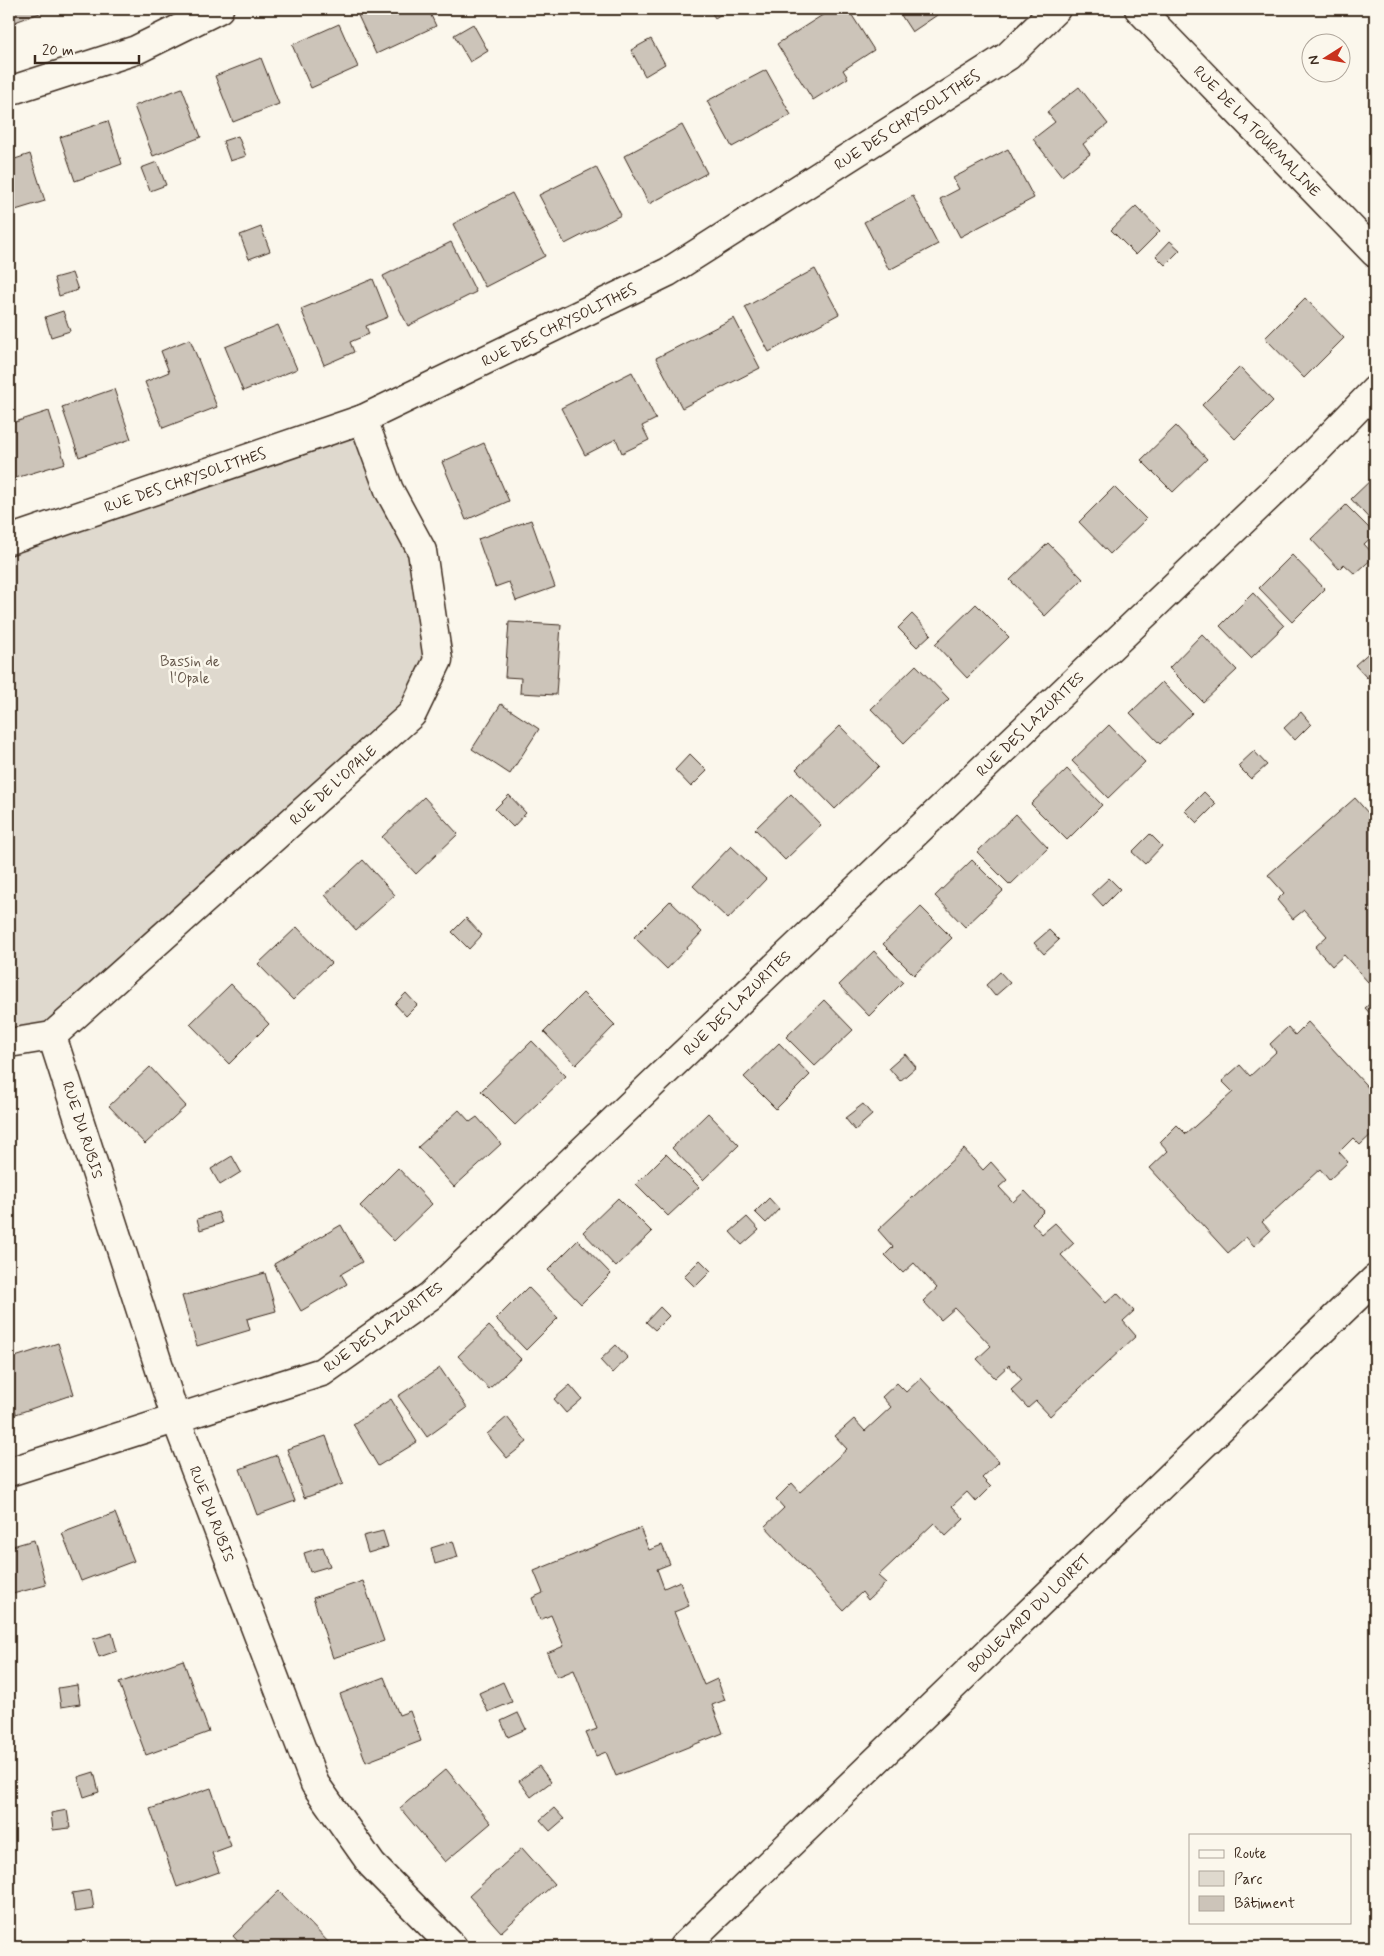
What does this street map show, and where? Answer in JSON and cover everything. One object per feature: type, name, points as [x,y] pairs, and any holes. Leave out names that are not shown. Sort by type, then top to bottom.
[{"type":"street","points":[[9,91],[136,50],[219,9]]},
{"type":"street","name":"RUE DES CHRYSOLITHES","points":[[9,540],[363,419],[668,272],[1008,56],[1056,9]]},
{"type":"street","name":"RUE DE LA TOURMALINE","points":[[1139,9],[1375,253]]},
{"type":"street","name":"RUE DES LAZURITES","points":[[9,1472],[322,1372],[430,1296],[1314,453],[1375,390]]},
{"type":"street","name":"RUE DE L'OPALE","points":[[52,1036],[412,714],[438,660],[422,551],[389,490],[363,419]]},
{"type":"street","points":[[9,1043],[52,1036]]},
{"type":"street","name":"RUE DU RUBIS","points":[[52,1036],[176,1419],[315,1784],[372,1865],[453,1947]]},
{"type":"street","name":"BOULEVARD DU LOIRET","points":[[683,1947],[1375,1279]]},
{"type":"green space","name":"Bassin de l'Opale","points":[[363,419],[422,551],[438,660],[412,714],[52,1036],[9,1043],[9,540]]},
{"type":"building","points":[[10,9],[51,9],[15,22]]},
{"type":"building","points":[[355,9],[428,9],[436,26],[376,54]]},
{"type":"building","points":[[459,9],[471,9],[461,14]]},
{"type":"building","points":[[709,9],[729,9],[715,18]]},
{"type":"building","points":[[832,9],[848,9],[874,50],[843,70],[848,78],[813,100],[777,44]]},
{"type":"building","points":[[897,9],[946,9],[912,32]]},
{"type":"building","points":[[339,24],[358,67],[311,88],[292,45]]},
{"type":"building","points":[[473,24],[488,51],[470,62],[454,35]]},
{"type":"building","points":[[651,39],[665,64],[645,76],[631,50]]},
{"type":"building","points":[[261,58],[279,104],[233,122],[215,76]]},
{"type":"building","points":[[766,70],[791,115],[732,147],[707,101]]},
{"type":"building","points":[[1079,87],[1108,124],[1083,144],[1090,154],[1062,176],[1033,139],[1055,122],[1047,112]]},
{"type":"building","points":[[182,88],[201,137],[153,156],[134,106]]},
{"type":"building","points":[[108,121],[122,164],[75,181],[60,137]]},
{"type":"building","points":[[682,125],[707,173],[649,204],[624,156]]},
{"type":"building","points":[[238,136],[246,156],[230,161],[223,141]]},
{"type":"building","points":[[1008,149],[1034,198],[960,237],[940,199],[959,189],[953,178]]},
{"type":"building","points":[[30,154],[45,201],[9,212],[9,161]]},
{"type":"building","points":[[157,162],[166,185],[150,191],[141,168]]},
{"type":"building","points":[[596,167],[621,215],[565,244],[539,195]]},
{"type":"building","points":[[512,193],[545,256],[485,287],[453,224]]},
{"type":"building","points":[[913,196],[938,244],[889,270],[864,222]]},
{"type":"building","points":[[1136,206],[1160,231],[1136,255],[1111,230]]},
{"type":"building","points":[[261,227],[270,251],[249,259],[240,235]]},
{"type":"building","points":[[1170,241],[1180,250],[1165,265],[1156,256]]},
{"type":"building","points":[[451,242],[476,292],[408,326],[383,276]]},
{"type":"building","points":[[815,269],[839,314],[769,352],[745,307]]},
{"type":"building","points":[[72,273],[78,290],[59,296],[54,278]]},
{"type":"building","points":[[373,279],[388,317],[366,326],[369,334],[350,342],[354,352],[324,365],[301,309]]},
{"type":"building","points":[[1305,298],[1344,338],[1304,378],[1265,338]]},
{"type":"building","points":[[63,311],[70,331],[51,337],[45,317]]},
{"type":"building","points":[[734,318],[760,368],[682,408],[656,358]]},
{"type":"building","points":[[278,325],[297,369],[243,391],[225,347]]},
{"type":"building","points":[[190,339],[217,407],[163,428],[145,382],[169,372],[161,351]]},
{"type":"building","points":[[1240,367],[1273,401],[1235,439],[1202,405]]},
{"type":"building","points":[[632,372],[656,419],[642,426],[649,440],[622,453],[616,439],[585,455],[561,408]]},
{"type":"building","points":[[114,389],[131,439],[79,457],[62,407]]},
{"type":"building","points":[[49,411],[65,463],[9,480],[9,424]]},
{"type":"building","points":[[1176,426],[1207,459],[1173,492],[1141,460]]},
{"type":"building","points":[[484,443],[509,501],[466,520],[442,462]]},
{"type":"building","points":[[1375,476],[1375,525],[1351,499]]},
{"type":"building","points":[[1114,487],[1146,519],[1110,554],[1079,522]]},
{"type":"building","points":[[1346,505],[1375,534],[1364,544],[1375,556],[1355,574],[1344,564],[1339,569],[1311,539]]},
{"type":"building","points":[[531,520],[555,587],[516,601],[509,582],[495,587],[478,539]]},
{"type":"building","points":[[1048,543],[1083,579],[1045,616],[1010,580]]},
{"type":"building","points":[[1292,555],[1325,589],[1292,622],[1259,588]]},
{"type":"building","points":[[1253,593],[1284,626],[1251,658],[1220,626]]},
{"type":"building","points":[[976,604],[1009,637],[967,678],[935,644]]},
{"type":"building","points":[[912,614],[931,634],[917,647],[898,628]]},
{"type":"building","points":[[509,622],[561,625],[556,695],[520,693],[521,678],[505,677]]},
{"type":"building","points":[[1202,634],[1237,670],[1203,702],[1169,668]]},
{"type":"building","points":[[1373,649],[1375,652],[1375,670],[1367,678],[1355,665]]},
{"type":"building","points":[[916,665],[949,699],[904,743],[871,709]]},
{"type":"building","points":[[1162,682],[1192,713],[1160,744],[1130,713]]},
{"type":"building","points":[[501,704],[539,729],[510,774],[472,749]]},
{"type":"building","points":[[1301,712],[1311,724],[1295,740],[1284,728]]},
{"type":"building","points":[[1109,725],[1145,762],[1108,798],[1072,761]]},
{"type":"building","points":[[840,726],[879,766],[835,809],[796,769]]},
{"type":"building","points":[[1254,751],[1267,765],[1251,779],[1238,766]]},
{"type":"building","points":[[690,754],[707,771],[691,787],[675,770]]},
{"type":"building","points":[[1067,769],[1102,805],[1067,840],[1031,804]]},
{"type":"building","points":[[1204,792],[1216,804],[1197,823],[1185,811]]},
{"type":"building","points":[[791,794],[821,825],[785,860],[755,829]]},
{"type":"building","points":[[509,795],[526,813],[513,827],[495,809]]},
{"type":"building","points":[[424,797],[458,834],[416,874],[382,837]]},
{"type":"building","points":[[1355,798],[1369,814],[1375,809],[1375,990],[1344,955],[1332,966],[1315,947],[1327,936],[1304,910],[1293,919],[1277,900],[1284,893],[1268,875]]},
{"type":"building","points":[[1016,814],[1048,848],[1010,885],[977,852]]},
{"type":"building","points":[[1150,834],[1162,846],[1145,864],[1132,852]]},
{"type":"building","points":[[731,846],[766,879],[728,919],[693,886]]},
{"type":"building","points":[[363,860],[395,895],[356,930],[325,895]]},
{"type":"building","points":[[972,860],[1003,891],[965,927],[935,896]]},
{"type":"building","points":[[1109,878],[1120,889],[1103,906],[1092,894]]},
{"type":"building","points":[[670,901],[702,932],[667,969],[634,937]]},
{"type":"building","points":[[921,907],[952,938],[914,975],[883,944]]},
{"type":"building","points":[[466,918],[482,935],[469,949],[452,932]]},
{"type":"building","points":[[297,927],[331,963],[293,1000],[258,964]]},
{"type":"building","points":[[1049,930],[1059,940],[1044,954],[1034,943]]},
{"type":"building","points":[[874,951],[903,982],[869,1016],[839,985]]},
{"type":"building","points":[[1000,972],[1010,983],[995,996],[986,985]]},
{"type":"building","points":[[231,984],[269,1024],[229,1064],[190,1024]]},
{"type":"building","points":[[406,993],[417,1005],[406,1016],[395,1004]]},
{"type":"building","points":[[583,993],[615,1025],[576,1065],[544,1032]]},
{"type":"building","points":[[1375,999],[1375,1019],[1365,1008]]},
{"type":"building","points":[[824,1000],[853,1030],[815,1066],[786,1037]]},
{"type":"building","points":[[1308,1022],[1375,1095],[1375,1118],[1370,1122],[1375,1131],[1360,1145],[1353,1138],[1339,1152],[1348,1162],[1329,1180],[1320,1169],[1262,1222],[1270,1231],[1254,1246],[1246,1237],[1228,1253],[1150,1168],[1168,1151],[1160,1142],[1177,1125],[1186,1134],[1233,1092],[1222,1081],[1240,1065],[1250,1076],[1276,1052],[1270,1044],[1288,1027],[1295,1035]]},
{"type":"building","points":[[532,1041],[566,1076],[515,1125],[481,1091]]},
{"type":"building","points":[[779,1043],[810,1075],[776,1109],[744,1077]]},
{"type":"building","points":[[905,1054],[916,1067],[900,1081],[889,1068]]},
{"type":"building","points":[[150,1067],[186,1106],[145,1144],[109,1106]]},
{"type":"building","points":[[863,1104],[872,1115],[855,1130],[845,1118]]},
{"type":"building","points":[[459,1110],[470,1122],[477,1117],[501,1144],[454,1187],[418,1147]]},
{"type":"building","points":[[708,1113],[739,1145],[703,1180],[672,1148]]},
{"type":"building","points":[[964,1149],[983,1170],[991,1162],[1007,1180],[999,1187],[1013,1202],[1025,1191],[1044,1211],[1032,1223],[1042,1234],[1055,1223],[1074,1243],[1061,1255],[1106,1303],[1117,1293],[1134,1311],[1123,1321],[1136,1336],[1050,1416],[1036,1401],[1028,1408],[1011,1390],[1022,1380],[1009,1365],[995,1378],[977,1359],[991,1346],[955,1308],[941,1320],[923,1301],[937,1288],[914,1263],[903,1273],[885,1255],[893,1247],[878,1230]]},
{"type":"building","points":[[666,1154],[699,1187],[668,1216],[636,1184]]},
{"type":"building","points":[[232,1156],[241,1172],[220,1185],[211,1169]]},
{"type":"building","points":[[398,1168],[432,1204],[394,1241],[360,1206]]},
{"type":"building","points":[[618,1198],[652,1232],[616,1267],[583,1232]]},
{"type":"building","points":[[769,1198],[779,1209],[766,1223],[755,1212]]},
{"type":"building","points":[[218,1212],[222,1223],[200,1230],[197,1219]]},
{"type":"building","points":[[747,1217],[759,1230],[742,1245],[730,1232]]},
{"type":"building","points":[[341,1225],[362,1262],[341,1274],[347,1284],[301,1311],[274,1264]]},
{"type":"building","points":[[578,1240],[611,1274],[581,1304],[548,1270]]},
{"type":"building","points":[[700,1260],[711,1271],[695,1287],[684,1276]]},
{"type":"building","points":[[265,1273],[276,1311],[247,1319],[250,1330],[197,1346],[182,1296]]},
{"type":"building","points":[[528,1287],[558,1318],[526,1350],[496,1319]]},
{"type":"building","points":[[660,1307],[669,1316],[655,1330],[646,1322]]},
{"type":"building","points":[[489,1326],[521,1359],[489,1389],[458,1356]]},
{"type":"building","points":[[58,1343],[74,1394],[16,1414],[9,1392],[9,1359]]},
{"type":"building","points":[[616,1345],[628,1358],[612,1373],[600,1360]]},
{"type":"building","points":[[440,1368],[467,1408],[427,1437],[398,1396]]},
{"type":"building","points":[[921,1378],[999,1462],[982,1478],[991,1487],[976,1502],[967,1492],[952,1506],[964,1519],[946,1536],[934,1523],[878,1576],[886,1583],[868,1600],[862,1592],[843,1610],[765,1526],[784,1508],[776,1499],[792,1483],[800,1492],[847,1449],[835,1436],[854,1419],[865,1431],[891,1407],[882,1397],[897,1383],[906,1392]]},
{"type":"building","points":[[570,1385],[582,1399],[566,1413],[554,1399]]},
{"type":"building","points":[[391,1399],[417,1442],[378,1466],[353,1424]]},
{"type":"building","points":[[507,1417],[527,1442],[507,1458],[487,1434]]},
{"type":"building","points":[[326,1436],[343,1484],[304,1498],[287,1449]]},
{"type":"building","points":[[277,1455],[295,1501],[257,1515],[240,1469]]},
{"type":"building","points":[[115,1513],[134,1561],[81,1581],[62,1533]]},
{"type":"building","points":[[640,1528],[649,1550],[662,1545],[670,1564],[657,1569],[664,1588],[680,1581],[689,1606],[674,1612],[704,1685],[717,1679],[725,1700],[712,1705],[723,1733],[616,1776],[606,1752],[596,1756],[586,1733],[597,1729],[574,1670],[557,1677],[547,1653],[564,1646],[551,1615],[540,1620],[532,1598],[543,1593],[534,1571]]},
{"type":"building","points":[[383,1531],[388,1547],[368,1553],[363,1536]]},
{"type":"building","points":[[34,1540],[46,1585],[9,1595],[9,1547]]},
{"type":"building","points":[[453,1541],[458,1557],[435,1564],[431,1548]]},
{"type":"building","points":[[323,1547],[330,1566],[310,1572],[304,1553]]},
{"type":"building","points":[[363,1581],[384,1641],[333,1658],[313,1598]]},
{"type":"building","points":[[112,1633],[117,1651],[99,1657],[93,1639]]},
{"type":"building","points":[[183,1660],[209,1732],[146,1755],[119,1683]]},
{"type":"building","points":[[384,1677],[399,1715],[410,1711],[421,1741],[366,1762],[340,1694]]},
{"type":"building","points":[[503,1682],[512,1702],[488,1712],[479,1693]]},
{"type":"building","points":[[77,1685],[80,1704],[61,1707],[58,1688]]},
{"type":"building","points":[[518,1713],[526,1729],[508,1737],[501,1721]]},
{"type":"building","points":[[539,1766],[551,1782],[531,1797],[519,1781]]},
{"type":"building","points":[[446,1769],[491,1823],[445,1862],[400,1808]]},
{"type":"building","points":[[94,1772],[99,1792],[84,1797],[78,1777]]},
{"type":"building","points":[[211,1788],[231,1846],[212,1853],[219,1872],[177,1887],[150,1809]]},
{"type":"building","points":[[554,1808],[564,1819],[550,1831],[540,1820]]},
{"type":"building","points":[[67,1810],[70,1828],[53,1830],[51,1813]]},
{"type":"building","points":[[522,1848],[554,1884],[501,1932],[469,1896]]},
{"type":"building","points":[[91,1890],[94,1909],[75,1912],[72,1893]]},
{"type":"building","points":[[279,1891],[333,1947],[243,1947],[233,1936]]}]
